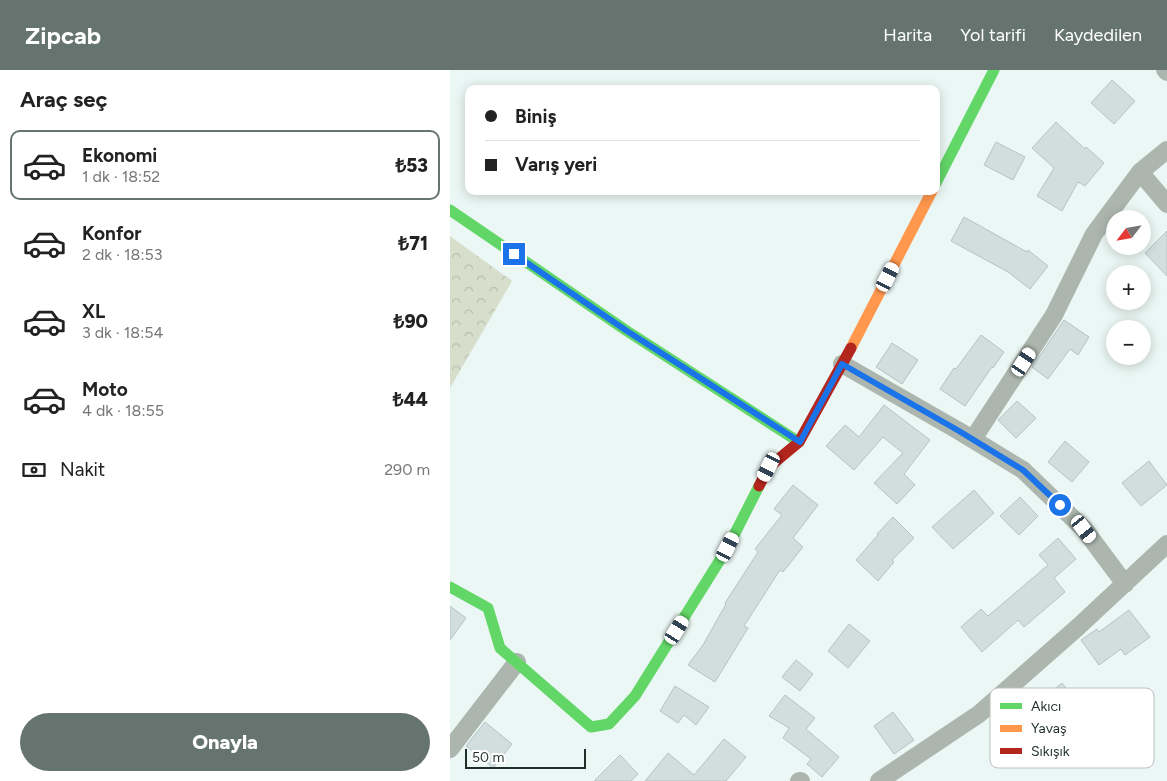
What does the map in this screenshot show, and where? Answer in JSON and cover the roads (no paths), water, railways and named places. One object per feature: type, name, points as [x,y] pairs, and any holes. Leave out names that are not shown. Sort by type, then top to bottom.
[{"type":"street","points":[[940,175],[994,70]]},
{"type":"street","points":[[973,439],[1054,315],[1094,234],[1140,172],[1167,150]]},
{"type":"street","points":[[1140,172],[1167,204]]},
{"type":"street","points":[[450,587],[488,608],[500,648],[591,728],[609,724],[636,696],[728,547],[769,467],[800,442],[930,195]]},
{"type":"street","points":[[450,210],[627,331],[800,442]]},
{"type":"street","points":[[842,364],[1023,470],[1084,529],[1125,584]]},
{"type":"street","points":[[1009,688],[1078,627],[1167,544]]},
{"type":"street","points":[[450,749],[517,662]]},
{"type":"street","points":[[879,781],[979,714],[990,704]]}]
